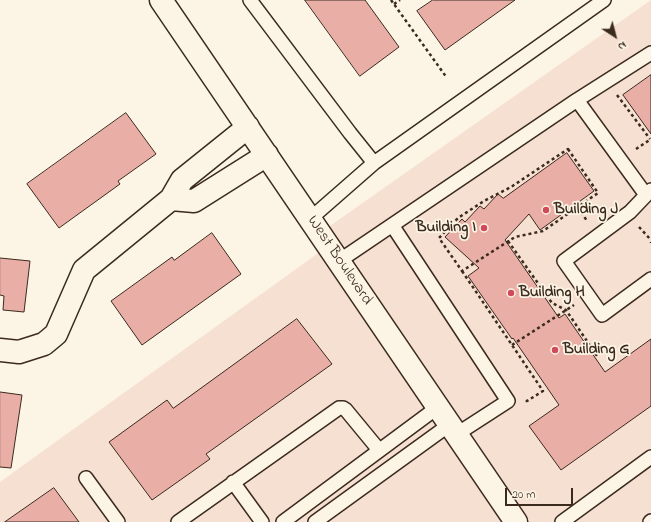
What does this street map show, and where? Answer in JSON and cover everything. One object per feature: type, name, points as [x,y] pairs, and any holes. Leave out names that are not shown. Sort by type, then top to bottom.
[{"type":"street","name":"West Boulevard","points":[[161,0],[516,522]]},
{"type":"street","points":[[0,350],[19,352],[44,344],[56,334],[84,270],[171,199],[182,180],[248,127]]},
{"type":"street","points":[[171,199],[194,201],[267,155]]},
{"type":"lane","points":[[250,0],[345,127],[374,163]]},
{"type":"lane","points":[[310,219],[374,163],[604,0]]},
{"type":"lane","points":[[339,261],[577,100],[651,53]]},
{"type":"lane","points":[[577,100],[649,193],[630,212],[564,261],[602,315],[651,279]]},
{"type":"lane","points":[[283,522],[379,450],[448,422],[508,401],[392,225]]},
{"type":"lane","points":[[178,522],[339,408],[346,410],[379,450]]},
{"type":"lane","points":[[315,522],[448,422]]},
{"type":"lane","points":[[562,522],[651,457]]},
{"type":"lane","points":[[86,478],[118,522]]},
{"type":"lane","points":[[233,482],[262,522]]},
{"type":"path","points":[[391,0],[446,78]]},
{"type":"path","points":[[394,4],[400,0]]},
{"type":"path","points":[[607,81],[650,139]]},
{"type":"path","points":[[462,271],[515,237],[543,231],[598,194],[568,149],[511,187],[484,201],[458,218],[439,238],[543,390],[527,401],[508,401]]},
{"type":"path","points":[[508,241],[552,303],[566,310],[597,356]]},
{"type":"path","points":[[512,345],[588,295]]},
{"type":"shaded area","points":[[651,0],[651,522],[0,522],[0,482],[328,246],[320,233]]},
{"type":"building","points":[[305,0],[365,0],[399,47],[360,76]]},
{"type":"building","points":[[433,0],[515,0],[445,50],[417,11]]},
{"type":"building","points":[[651,75],[651,134],[623,95]]},
{"type":"building","points":[[126,113],[156,154],[118,181],[120,184],[59,228],[27,184]]},
{"type":"building","points":[[567,153],[594,191],[540,230],[529,214],[505,240],[559,318],[565,314],[605,372],[651,339],[651,406],[561,470],[529,426],[559,405],[468,276],[479,268],[445,237],[462,219],[465,222],[480,206],[484,209],[498,194],[503,198]]},
{"type":"building","points":[[212,233],[241,274],[142,345],[111,301],[172,257],[174,260]]},
{"type":"building","points":[[0,258],[30,261],[24,312],[3,310],[4,296],[0,295]]},
{"type":"building","points":[[297,319],[332,364],[206,454],[210,459],[152,500],[109,442],[167,400],[173,408]]},
{"type":"building","points":[[0,392],[22,395],[11,468],[0,467]]},
{"type":"building","points":[[54,488],[79,522],[5,522]]},
{"type":"place","name":"Building J","points":[[546,210]]},
{"type":"place","name":"Building I","points":[[484,228]]},
{"type":"place","name":"Building H","points":[[511,293]]},
{"type":"place","name":"Building G","points":[[555,350]]}]
